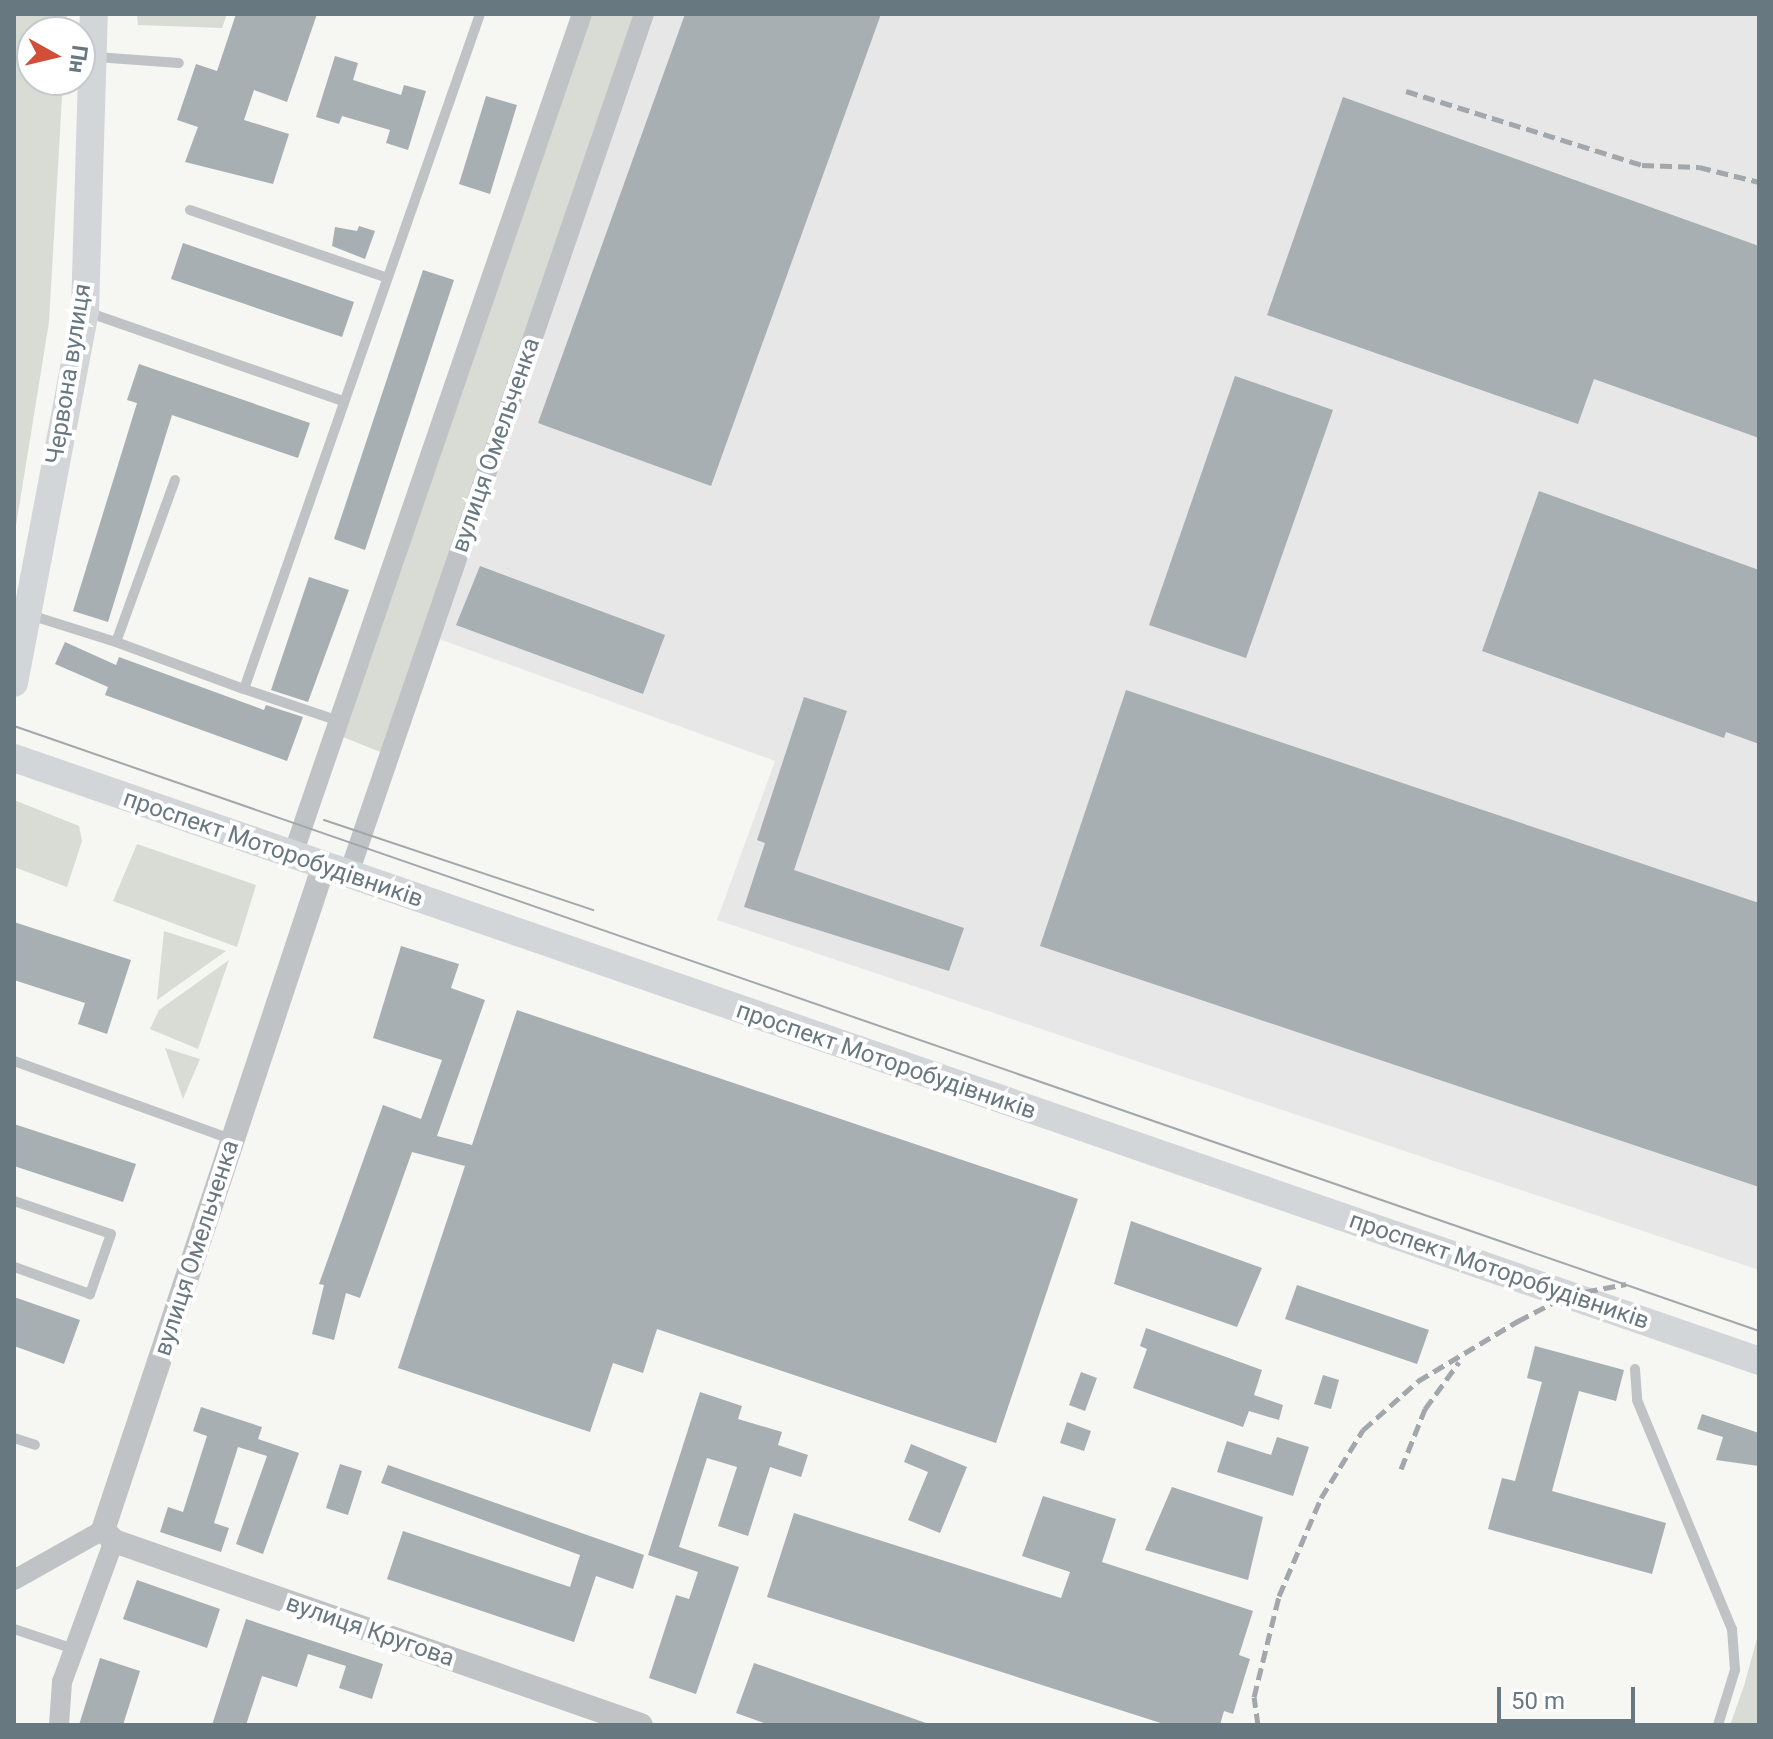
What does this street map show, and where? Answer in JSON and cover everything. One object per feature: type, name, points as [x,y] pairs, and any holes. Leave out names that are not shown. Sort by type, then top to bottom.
[{"type":"main road","name":"Червона вулиця","points":[[14,683],[85,311],[93,96]]},
{"type":"main road","name":"проспект Моторобудівників","points":[[14,758],[292,857],[1759,1361]]},
{"type":"street","points":[[292,857],[336,720],[582,14]]},
{"type":"street","name":"вулиця Омельченка","points":[[108,1535],[234,1140],[336,872],[644,14]]},
{"type":"street","points":[[14,1580],[108,1535]]},
{"type":"street","points":[[59,1725],[62,1682],[108,1535]]},
{"type":"street","name":"вулиця Кругова","points":[[108,1535],[641,1725]]},
{"type":"lane","points":[[244,689],[385,277],[480,14]]},
{"type":"lane","points":[[96,57],[179,63]]},
{"type":"lane","points":[[190,210],[385,277]]},
{"type":"lane","points":[[85,311],[342,401]]},
{"type":"lane","points":[[116,642],[175,480]]},
{"type":"lane","points":[[26,614],[116,642],[336,720]]},
{"type":"lane","points":[[14,1061],[234,1140]]},
{"type":"lane","points":[[14,1201],[111,1234],[90,1294],[14,1267]]},
{"type":"lane","points":[[1635,1369],[1637,1400],[1732,1629],[1735,1670],[1718,1725]]},
{"type":"lane","points":[[14,1438],[35,1445]]},
{"type":"lane","points":[[14,1629],[74,1649]]},
{"type":"shaded area","points":[[14,14],[67,14],[16,16],[16,96],[62,96],[49,322],[14,538]]},
{"type":"shaded area","points":[[137,14],[227,14],[222,28],[138,25]]},
{"type":"shaded area","points":[[590,14],[636,14],[383,753],[338,735]]},
{"type":"shaded area","points":[[650,14],[1759,14],[1759,1270],[717,920],[775,761],[434,637]]},
{"type":"shaded area","points":[[14,800],[79,826],[82,841],[67,887],[14,867]]},
{"type":"shaded area","points":[[137,844],[256,885],[237,947],[113,901]]},
{"type":"shaded area","points":[[164,931],[226,951],[157,1000]]},
{"type":"shaded area","points":[[229,960],[198,1049],[150,1029],[159,1010]]},
{"type":"shaded area","points":[[165,1048],[200,1059],[183,1099]]},
{"type":"shaded area","points":[[1759,1631],[1759,1725],[1730,1725],[1744,1686]]},
{"type":"building","points":[[236,14],[317,14],[287,102],[254,90],[244,120],[289,134],[273,184],[185,162],[198,127],[177,120],[196,64],[217,71]]},
{"type":"building","points":[[685,14],[881,14],[711,486],[538,423]]},
{"type":"building","points":[[335,56],[358,63],[353,80],[401,95],[404,85],[426,91],[408,150],[386,143],[390,130],[342,116],[339,124],[316,117]]},
{"type":"building","points":[[486,96],[517,105],[490,194],[459,184]]},
{"type":"building","points":[[1343,97],[1759,246],[1759,438],[1594,379],[1578,424],[1267,315]]},
{"type":"building","points":[[359,226],[375,231],[365,259],[332,246],[335,227],[357,231]]},
{"type":"building","points":[[183,243],[354,302],[342,337],[171,279]]},
{"type":"building","points":[[423,270],[454,280],[365,550],[334,539]]},
{"type":"building","points":[[139,364],[310,423],[298,458],[172,415],[108,622],[73,611],[137,403],[127,400]]},
{"type":"building","points":[[1235,376],[1333,410],[1246,658],[1149,625]]},
{"type":"building","points":[[1539,491],[1759,570],[1759,744],[1726,732],[1724,738],[1482,651]]},
{"type":"building","points":[[480,566],[665,635],[643,694],[456,625]]},
{"type":"building","points":[[309,577],[349,590],[308,702],[271,690]]},
{"type":"building","points":[[65,642],[116,665],[119,657],[264,710],[266,705],[303,717],[287,761],[105,695],[108,687],[55,664]]},
{"type":"building","points":[[1126,690],[1759,903],[1759,1187],[1040,946]]},
{"type":"building","points":[[804,697],[847,711],[794,870],[964,928],[949,971],[744,907],[765,843],[757,840]]},
{"type":"building","points":[[14,922],[131,960],[107,1034],[78,1024],[85,1003],[14,980]]},
{"type":"building","points":[[401,946],[459,964],[451,988],[485,1000],[437,1136],[472,1145],[517,1010],[1078,1199],[996,1443],[657,1329],[643,1373],[613,1363],[590,1432],[398,1368],[465,1166],[412,1152],[360,1298],[346,1293],[334,1340],[312,1334],[324,1285],[319,1284],[383,1105],[421,1119],[442,1060],[373,1038]]},
{"type":"building","points":[[14,1124],[136,1164],[123,1202],[14,1166]]},
{"type":"building","points":[[1131,1221],[1262,1268],[1237,1327],[1114,1284]]},
{"type":"building","points":[[1297,1285],[1429,1330],[1417,1364],[1285,1319]]},
{"type":"building","points":[[14,1297],[80,1320],[64,1364],[14,1346]]},
{"type":"building","points":[[1146,1328],[1262,1370],[1254,1395],[1283,1405],[1279,1420],[1249,1411],[1243,1427],[1133,1388],[1147,1349],[1140,1346]]},
{"type":"building","points":[[1535,1346],[1624,1370],[1616,1401],[1579,1391],[1552,1491],[1666,1523],[1652,1574],[1488,1529],[1502,1478],[1515,1481],[1542,1382],[1527,1378]]},
{"type":"building","points":[[1081,1372],[1097,1378],[1085,1411],[1069,1405]]},
{"type":"building","points":[[1323,1375],[1339,1380],[1331,1409],[1314,1404]]},
{"type":"building","points":[[700,1392],[742,1406],[738,1419],[782,1432],[778,1445],[808,1455],[801,1477],[770,1467],[748,1536],[718,1526],[737,1467],[707,1458],[679,1547],[739,1567],[696,1694],[649,1678],[676,1595],[689,1599],[698,1572],[648,1555]]},
{"type":"building","points":[[201,1407],[262,1427],[258,1439],[299,1453],[263,1554],[236,1544],[267,1456],[238,1447],[214,1523],[229,1528],[221,1552],[160,1532],[168,1507],[183,1512],[207,1436],[193,1431]]},
{"type":"building","points":[[1702,1414],[1759,1433],[1759,1466],[1716,1460],[1723,1437],[1697,1429]]},
{"type":"building","points":[[1067,1422],[1091,1431],[1084,1451],[1060,1443]]},
{"type":"building","points":[[1277,1437],[1309,1447],[1293,1496],[1217,1472],[1227,1441],[1271,1455]]},
{"type":"building","points":[[911,1444],[967,1467],[940,1533],[908,1520],[928,1472],[904,1462]]},
{"type":"building","points":[[340,1464],[362,1471],[348,1515],[326,1508]]},
{"type":"building","points":[[388,1465],[644,1555],[633,1589],[596,1576],[574,1642],[387,1579],[403,1531],[570,1587],[580,1555],[381,1483]]},
{"type":"building","points":[[1172,1487],[1263,1517],[1248,1580],[1145,1550]]},
{"type":"building","points":[[1043,1496],[1116,1519],[1102,1562],[1253,1611],[1239,1655],[1250,1659],[1233,1714],[1224,1711],[1220,1725],[1167,1725],[767,1597],[794,1513],[1061,1598],[1070,1572],[1022,1556]]},
{"type":"building","points":[[137,1580],[220,1609],[207,1648],[123,1619]]},
{"type":"building","points":[[246,1619],[383,1664],[372,1699],[339,1688],[346,1666],[308,1654],[297,1687],[262,1676],[246,1725],[212,1725]]},
{"type":"building","points":[[100,1658],[140,1671],[123,1725],[79,1725]]},
{"type":"building","points":[[754,1663],[926,1725],[770,1725],[736,1713]]},
{"type":"tram line","points":[[14,726],[1759,1331]]},
{"type":"tram line","points":[[324,820],[593,910]]},
{"type":"railway","points":[[1406,91],[1642,165],[1699,167],[1759,182]]},
{"type":"railway","points":[[1258,1725],[1254,1697],[1279,1596],[1321,1498],[1363,1430],[1418,1381],[1518,1321],[1568,1295],[1626,1284]]},
{"type":"railway","points":[[1401,1469],[1425,1409],[1459,1362]]}]
